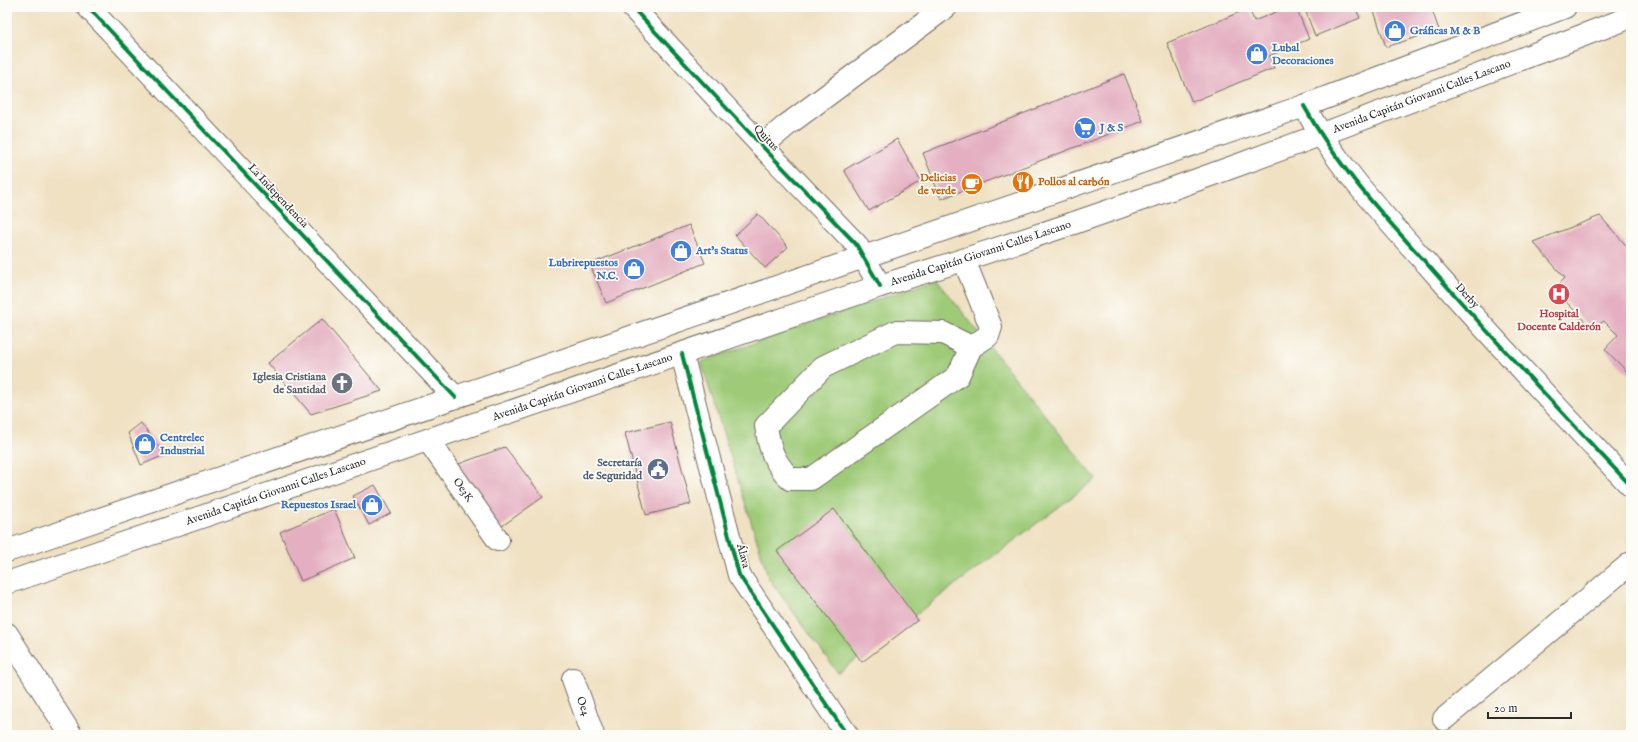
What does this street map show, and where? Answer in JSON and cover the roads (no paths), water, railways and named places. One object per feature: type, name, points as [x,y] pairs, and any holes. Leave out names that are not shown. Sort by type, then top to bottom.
[{"type":"main road","name":"La Independencia","points":[[88,7],[455,397]]},
{"type":"main road","name":"Quitus","points":[[632,7],[856,244],[880,286]]},
{"type":"main road","points":[[762,146],[787,125],[946,7]]},
{"type":"main road","points":[[7,551],[1304,106],[1565,7]]},
{"type":"main road","name":"Avenida Capitán Giovanni Calles Lascano","points":[[7,583],[880,286],[964,260],[1320,136],[1631,17]]},
{"type":"main road","name":"Derby","points":[[1304,106],[1320,136],[1358,186],[1483,327],[1631,486]]},
{"type":"main road","points":[[964,260],[991,327],[988,336],[971,347],[958,376],[811,479],[790,479],[776,464],[769,445],[766,426],[823,367],[895,332],[943,333],[971,347]]},
{"type":"main road","name":"Álava","points":[[682,354],[739,575],[847,735]]},
{"type":"main road","name":"Oe3K","points":[[428,440],[498,540]]},
{"type":"main road","points":[[1444,719],[1631,563]]},
{"type":"main road","points":[[7,634],[71,735]]},
{"type":"main road","name":"Oe4","points":[[573,679],[593,735]]},
{"type":"place","name":"Gráficas M & B","points":[[1395,31]]},
{"type":"place","name":"Lubal Decoraciones","points":[[1257,54]]},
{"type":"place","name":"J & S","points":[[1085,128]]},
{"type":"place","name":"Pollos al carbón","points":[[1023,182]]},
{"type":"place","name":"Delicias de verde","points":[[972,184]]},
{"type":"place","name":"Art's Status","points":[[681,251]]},
{"type":"place","name":"Lubrirepuestos N.C.","points":[[634,269]]},
{"type":"place","name":"Hospital Docente Calderón","points":[[1559,294]]},
{"type":"place","name":"Iglesia Cristiana de Santidad","points":[[342,383]]},
{"type":"place","name":"Centrelec Industrial","points":[[145,444]]},
{"type":"place","name":"Secretaría de Seguridad","points":[[658,469]]},
{"type":"place","name":"Repuestos Israel","points":[[372,505]]}]
